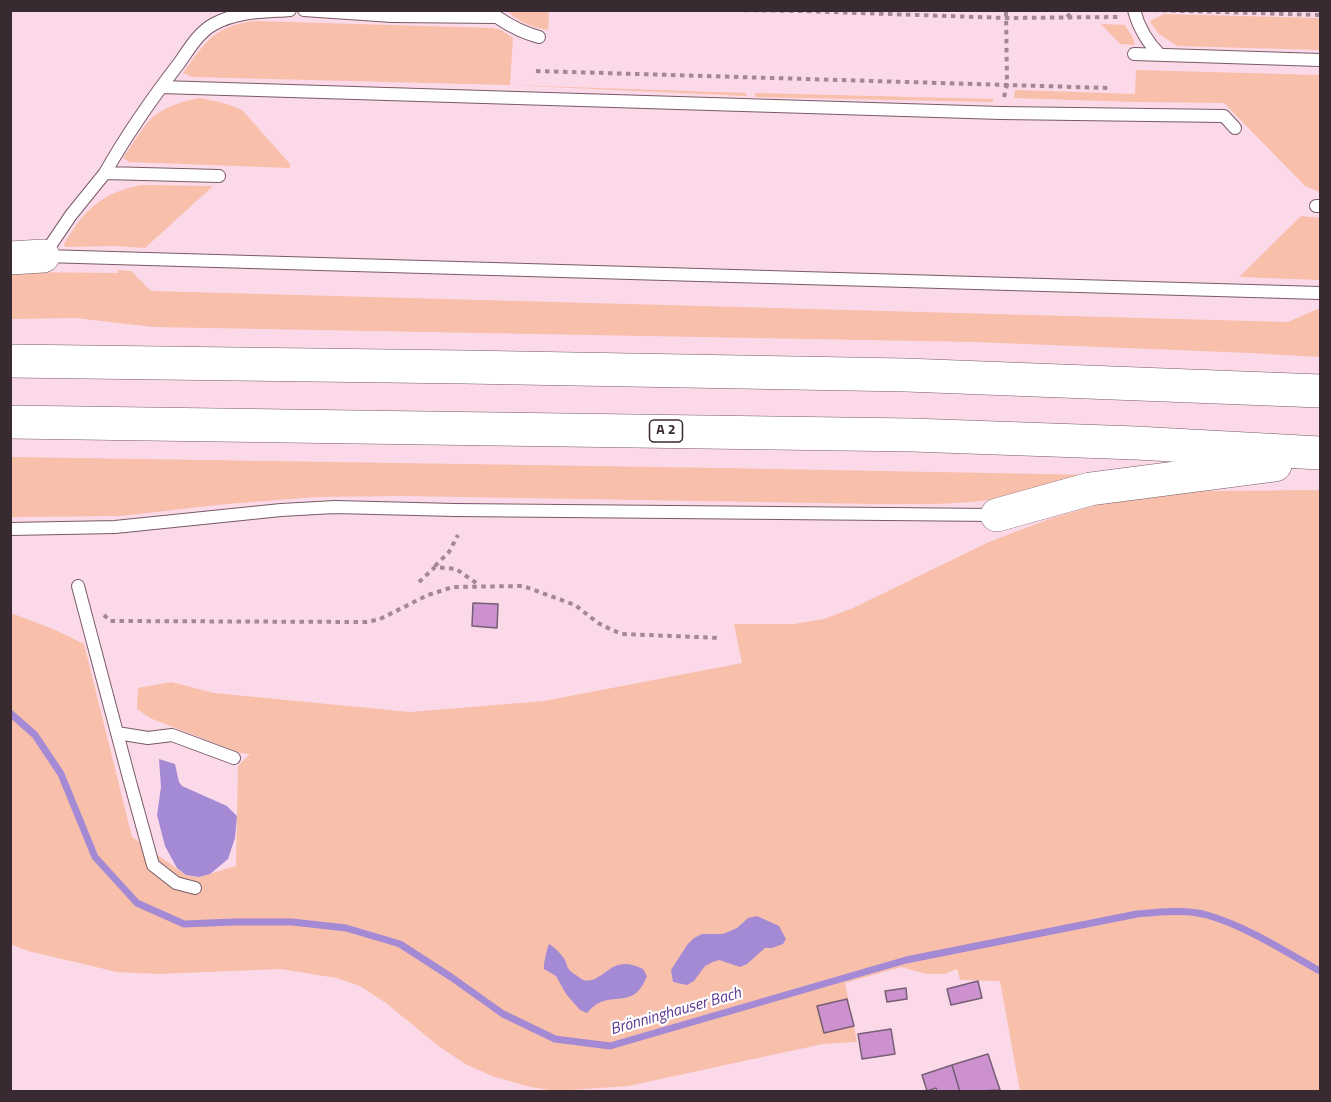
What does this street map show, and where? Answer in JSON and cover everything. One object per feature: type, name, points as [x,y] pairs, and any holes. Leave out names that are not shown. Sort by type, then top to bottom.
[{"type":"highway","points":[[10,258],[43,256]]},
{"type":"highway","points":[[10,361],[906,375],[1320,391]]},
{"type":"highway","name":"A 2","points":[[10,422],[901,434],[1320,453]]},
{"type":"highway","points":[[997,515],[1090,489],[1320,460]]},
{"type":"lane","points":[[43,256],[71,215],[105,173],[161,87],[201,35],[212,25],[234,16],[254,12],[290,10]]},
{"type":"lane","points":[[304,10],[392,16],[497,14],[506,24],[539,37]]},
{"type":"lane","points":[[1134,11],[1141,31],[1160,55]]},
{"type":"lane","points":[[1134,54],[1320,60]]},
{"type":"lane","points":[[161,87],[1001,112],[1224,116],[1235,128]]},
{"type":"lane","points":[[105,173],[219,176]]},
{"type":"lane","points":[[43,256],[1320,293]]},
{"type":"lane","points":[[10,529],[116,527],[281,510],[335,507],[997,515]]},
{"type":"lane","points":[[78,586],[153,865],[176,883],[195,888]]},
{"type":"lane","points":[[117,733],[148,738],[172,735],[234,758]]},
{"type":"path","points":[[735,10],[1006,18],[1119,18],[1134,11]]},
{"type":"path","points":[[1001,112],[1007,85],[1006,10]]},
{"type":"path","points":[[1067,18],[1074,10]]},
{"type":"path","points":[[1153,10],[1320,15]]},
{"type":"path","points":[[536,71],[1109,88]]},
{"type":"path","points":[[419,582],[448,552],[458,534]]},
{"type":"path","points":[[435,567],[456,569],[479,586]]},
{"type":"path","points":[[78,586],[110,621],[367,622],[380,619],[428,595],[453,587],[524,586],[574,605],[598,623],[622,634],[721,638]]},
{"type":"shaded area","points":[[508,11],[549,11],[548,30],[526,24]]},
{"type":"shaded area","points":[[1164,14],[1320,18],[1320,50],[1177,46],[1158,33],[1150,21]]},
{"type":"shaded area","points":[[255,21],[492,28],[501,30],[513,38],[510,85],[746,93],[746,96],[508,85],[192,77],[183,73],[204,45],[220,32],[241,23]]},
{"type":"shaded area","points":[[1101,24],[1125,25],[1135,45],[1120,44]]},
{"type":"shaded area","points":[[1136,70],[1320,75],[1320,192],[1305,186],[1224,103],[1014,98],[1015,90],[1135,94]]},
{"type":"shaded area","points":[[755,93],[993,99],[993,102],[755,97]]},
{"type":"shaded area","points":[[199,98],[227,104],[243,111],[290,164],[290,168],[129,162],[123,158],[150,119],[175,104]]},
{"type":"shaded area","points":[[142,185],[213,186],[145,248],[65,247],[64,244],[79,221],[96,204],[116,192]]},
{"type":"shaded area","points":[[1301,216],[1320,218],[1320,280],[1239,277]]},
{"type":"shaded area","points":[[118,270],[131,271],[151,291],[1288,322],[1320,308],[1320,357],[975,342],[153,327],[76,318],[11,319],[11,272],[118,273]]},
{"type":"shaded area","points":[[11,457],[1097,475],[1002,498],[974,502],[877,504],[404,496],[317,497],[120,516],[11,517]]},
{"type":"shaded area","points":[[1320,490],[1320,1091],[1020,1091],[1000,981],[960,980],[957,969],[945,974],[926,974],[901,967],[845,983],[857,1042],[823,1044],[628,1086],[556,1091],[495,1077],[467,1065],[437,1045],[386,1003],[360,986],[336,978],[281,969],[157,974],[117,972],[28,951],[11,944],[11,613],[84,644],[132,837],[186,875],[199,877],[236,866],[238,766],[250,754],[240,753],[150,718],[137,709],[138,688],[171,682],[214,693],[410,712],[544,701],[742,663],[734,624],[794,624],[824,619],[853,608],[989,542],[1052,518],[1097,505],[1163,493]]},
{"type":"shaded area","points":[[159,759],[175,764],[182,786],[227,806],[237,816],[235,838],[228,859],[210,874],[199,877],[186,875],[177,868],[165,846],[157,815],[161,787]]},
{"type":"shaded area","points":[[757,916],[779,926],[786,939],[783,944],[765,948],[747,964],[740,967],[719,960],[705,966],[694,981],[687,985],[673,982],[671,970],[694,938],[702,934],[723,934],[737,928],[748,918]]},
{"type":"shaded area","points":[[549,944],[563,957],[568,968],[583,980],[597,978],[622,964],[643,969],[647,976],[636,993],[602,1002],[587,1013],[580,1010],[566,994],[556,976],[544,969]]},
{"type":"building","points":[[473,603],[498,604],[497,628],[472,626]]},
{"type":"building","points":[[978,981],[982,998],[951,1005],[947,989]]},
{"type":"building","points":[[906,988],[907,999],[887,1002],[885,991]]},
{"type":"building","points":[[847,999],[854,1026],[824,1033],[817,1006]]},
{"type":"building","points":[[891,1029],[895,1054],[862,1059],[858,1034]]},
{"type":"building","points":[[988,1054],[1000,1090],[960,1092],[952,1065]]},
{"type":"building","points":[[952,1065],[960,1092],[937,1092],[936,1088],[927,1091],[922,1075]]},
{"type":"waterway","name":"Brönninghauser Bach","points":[[10,713],[35,735],[61,774],[95,857],[137,903],[184,924],[292,922],[346,928],[400,944],[503,1014],[555,1039],[610,1046],[906,960],[1145,913],[1181,912],[1207,915],[1251,933],[1320,971]]}]
